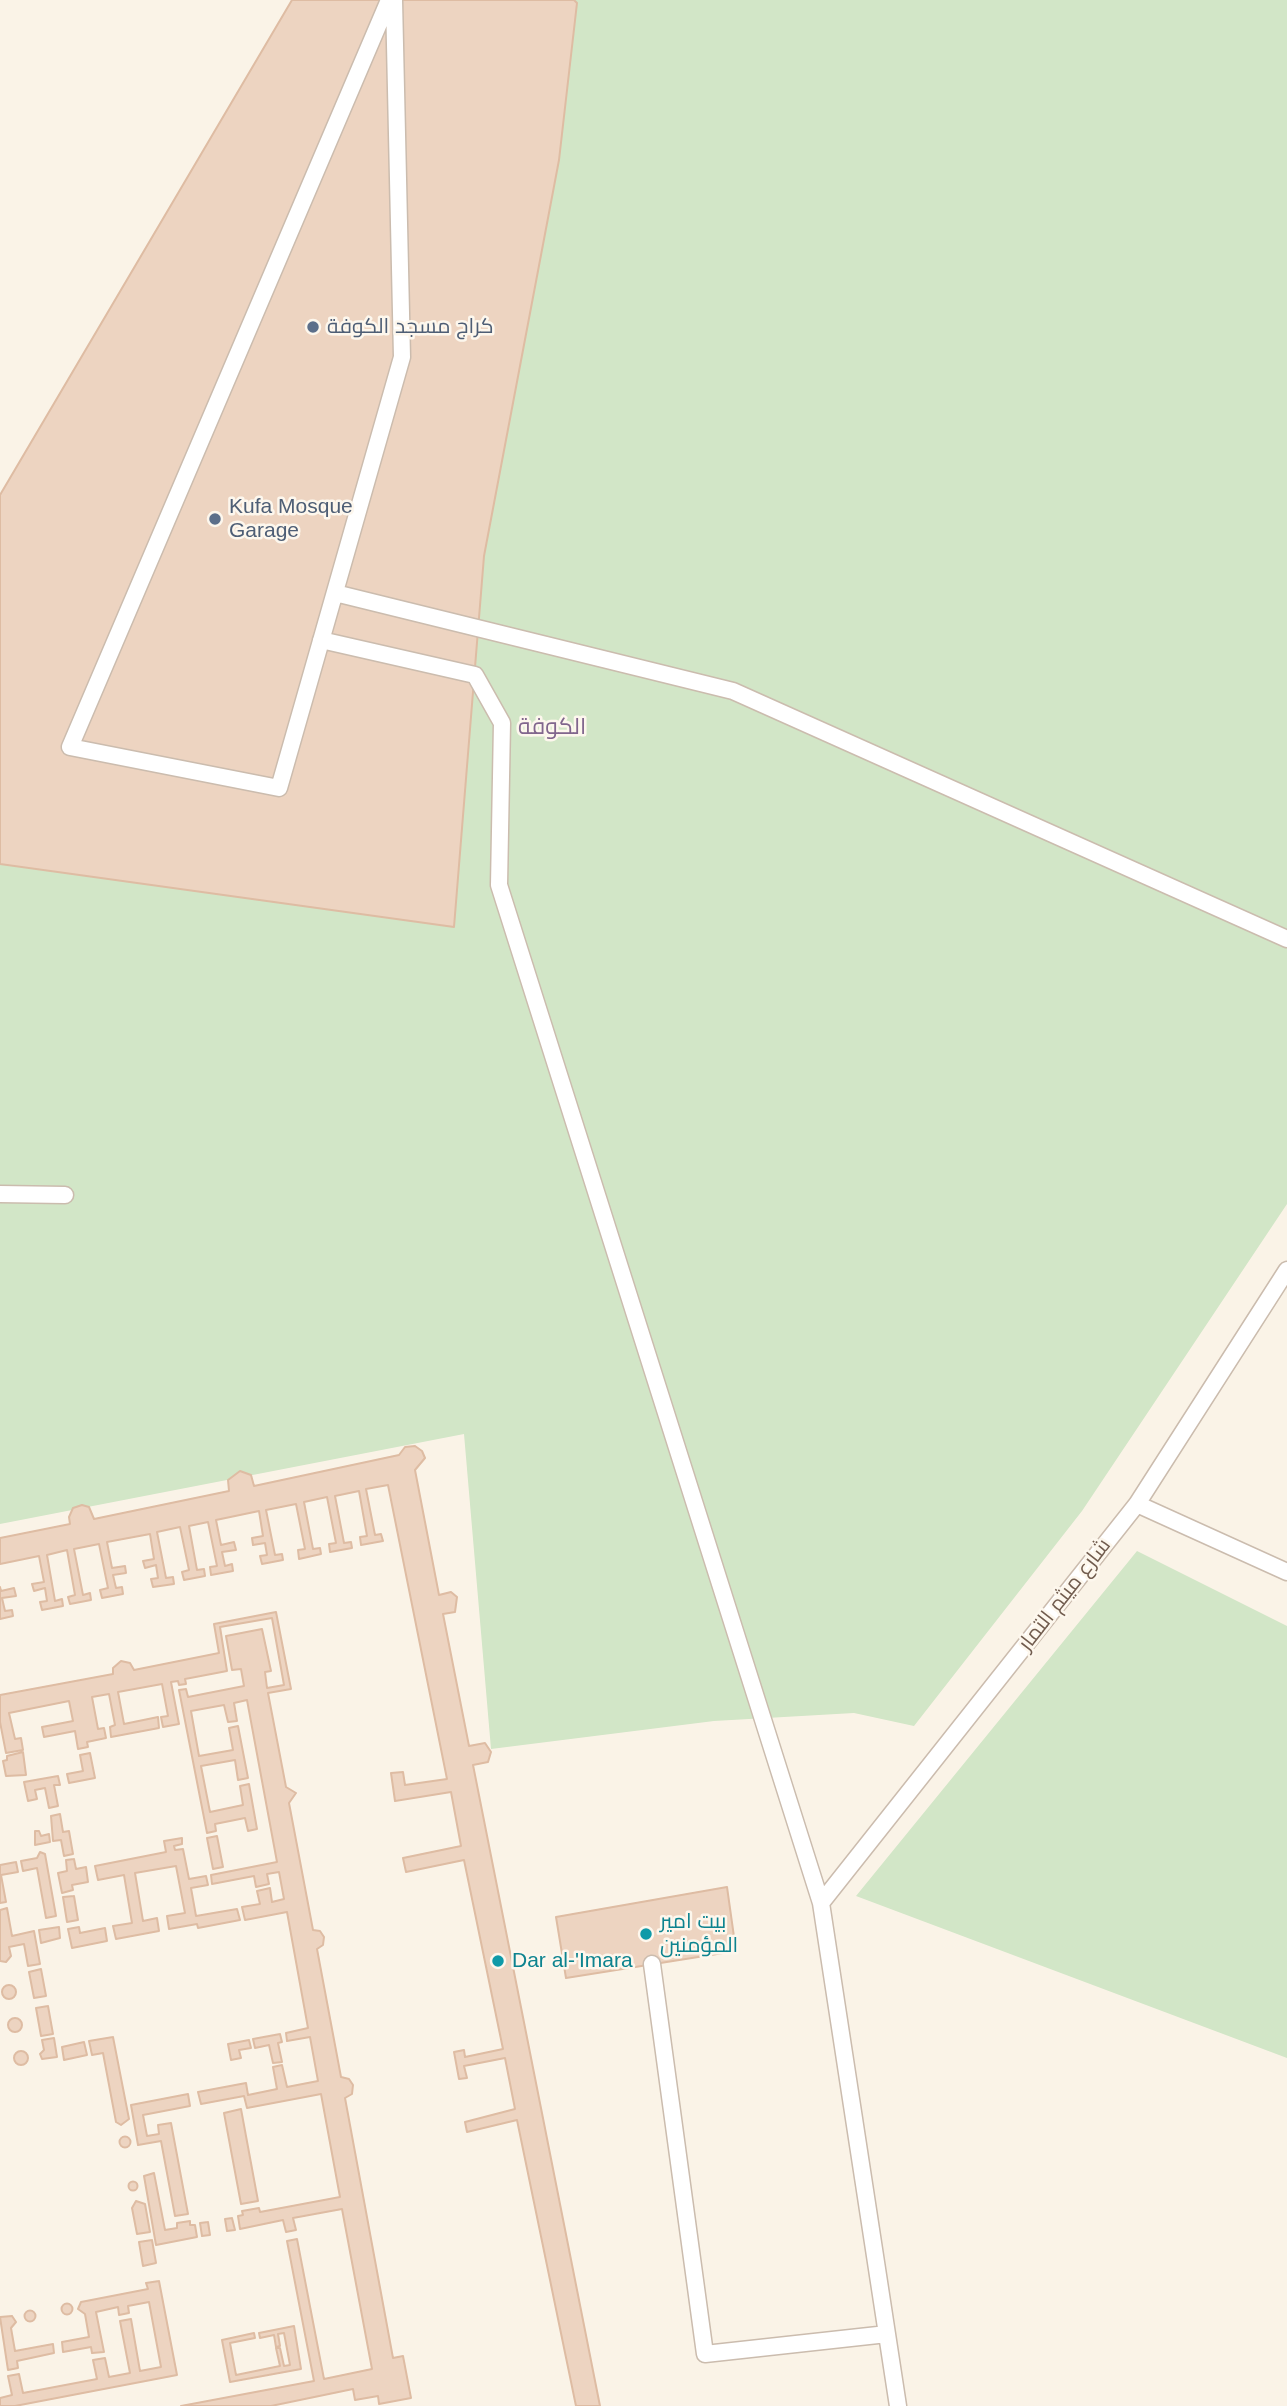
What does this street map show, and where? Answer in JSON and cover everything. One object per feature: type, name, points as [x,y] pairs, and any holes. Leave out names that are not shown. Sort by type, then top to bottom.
[{"type":"lane","points":[[389,0],[70,747],[279,788],[402,357],[394,0]]},
{"type":"lane","points":[[335,593],[733,691],[1287,939]]},
{"type":"lane","points":[[321,640],[475,675],[502,723],[499,885],[821,1903],[898,2406]]},
{"type":"lane","points":[[0,1194],[65,1195]]},
{"type":"lane","name":"شارع ميثم التمار","points":[[821,1903],[1137,1504],[1287,1270]]},
{"type":"lane","points":[[1137,1504],[1287,1572]]},
{"type":"lane","points":[[652,1964],[705,2354],[887,2334]]},
{"type":"green space","points":[[574,0],[1287,0],[1287,1204],[1082,1511],[914,1726],[854,1713],[714,1721],[491,1749],[464,1434],[0,1524],[0,864],[454,926],[484,557],[559,160],[577,3]]},
{"type":"green space","points":[[1137,1551],[1287,1626],[1287,2058],[856,1896]]},
{"type":"building","name":"كراج مسجد الكوفة","points":[[292,0],[574,0],[577,3],[559,160],[484,556],[454,927],[0,864],[0,495]]},
{"type":"building","name":"Dar al-'Imara","points":[[415,1446],[422,1451],[425,1458],[415,1470],[439,1595],[451,1592],[457,1597],[455,1612],[443,1614],[469,1746],[485,1743],[491,1752],[488,1762],[473,1765],[600,2406],[576,2406],[517,2120],[467,2132],[465,2122],[515,2109],[505,2058],[464,2066],[467,2078],[459,2079],[454,2052],[464,2050],[465,2057],[503,2049],[464,1860],[406,1872],[403,1858],[461,1846],[451,1792],[395,1801],[391,1773],[403,1772],[405,1785],[447,1779],[388,1485],[366,1489],[375,1535],[381,1534],[383,1541],[361,1545],[360,1537],[367,1536],[359,1491],[335,1496],[344,1543],[351,1542],[352,1548],[330,1552],[329,1544],[336,1543],[327,1497],[304,1502],[313,1549],[320,1548],[321,1554],[299,1559],[298,1550],[305,1549],[296,1504],[266,1510],[275,1555],[282,1554],[283,1560],[262,1564],[260,1556],[267,1555],[265,1543],[253,1545],[252,1538],[263,1536],[259,1511],[216,1520],[221,1545],[234,1542],[236,1550],[222,1552],[225,1566],[232,1564],[233,1571],[211,1575],[210,1567],[217,1566],[208,1522],[189,1526],[197,1570],[204,1569],[205,1576],[184,1580],[182,1572],[189,1570],[180,1527],[157,1532],[166,1578],[173,1577],[174,1584],[153,1587],[151,1579],[158,1578],[156,1565],[145,1568],[143,1561],[154,1559],[150,1534],[107,1542],[112,1568],[125,1566],[126,1573],[113,1575],[116,1588],[122,1587],[123,1594],[102,1598],[100,1590],[108,1588],[99,1544],[74,1549],[83,1595],[90,1593],[91,1600],[70,1604],[68,1597],[75,1595],[67,1550],[47,1555],[55,1601],[62,1599],[63,1606],[42,1610],[40,1602],[47,1601],[45,1588],[34,1591],[32,1584],[44,1582],[39,1556],[0,1564],[0,1538],[70,1524],[69,1517],[73,1508],[82,1505],[89,1507],[94,1519],[229,1491],[228,1480],[240,1471],[251,1475],[254,1486],[399,1455],[405,1447]]},
{"type":"building","points":[[0,1587],[1,1591],[14,1588],[16,1596],[2,1598],[5,1611],[12,1610],[13,1616],[0,1619]]},
{"type":"building","points":[[276,1612],[291,1689],[268,1693],[286,1787],[296,1793],[289,1803],[313,1930],[320,1931],[324,1937],[323,1945],[317,1949],[341,2077],[349,2079],[353,2085],[352,2094],[345,2098],[393,2358],[403,2356],[411,2398],[379,2404],[378,2396],[355,2400],[353,2389],[271,2406],[181,2406],[314,2381],[287,2241],[297,2239],[324,2379],[372,2369],[342,2209],[293,2218],[296,2230],[286,2232],[283,2220],[240,2229],[238,2216],[243,2215],[242,2211],[259,2208],[260,2212],[340,2197],[321,2094],[247,2108],[244,2096],[201,2104],[198,2092],[246,2083],[248,2095],[277,2089],[273,2067],[282,2065],[287,2087],[318,2081],[310,2037],[287,2041],[286,2033],[308,2028],[287,1912],[245,1920],[242,1907],[260,1904],[257,1891],[270,1888],[272,1902],[284,1899],[279,1872],[267,1874],[269,1884],[256,1887],[254,1876],[212,1884],[211,1875],[277,1862],[247,1700],[234,1703],[237,1721],[228,1722],[224,1705],[191,1711],[199,1756],[233,1750],[229,1728],[238,1726],[248,1778],[238,1780],[235,1760],[201,1766],[210,1812],[243,1805],[240,1786],[249,1784],[257,1829],[248,1831],[245,1818],[215,1824],[216,1831],[207,1833],[179,1690],[186,1689],[188,1697],[244,1686],[241,1669],[232,1670],[226,1636],[262,1629],[271,1671],[265,1672],[267,1688],[284,1685],[272,1618],[220,1627],[227,1671],[185,1679],[186,1684],[171,1682],[179,1724],[163,1727],[161,1717],[168,1716],[162,1684],[118,1692],[124,1724],[158,1717],[159,1728],[111,1737],[110,1727],[115,1725],[109,1694],[92,1697],[98,1729],[104,1728],[106,1738],[87,1742],[88,1747],[78,1749],[75,1731],[44,1737],[42,1727],[73,1721],[69,1701],[9,1713],[15,1739],[21,1738],[23,1750],[6,1753],[0,1722],[0,1695],[113,1674],[113,1668],[121,1661],[130,1663],[134,1670],[219,1653],[214,1624]]},
{"type":"building","points":[[23,1752],[26,1775],[6,1776],[3,1761],[7,1760],[7,1756]]},
{"type":"building","points":[[90,1753],[95,1778],[69,1783],[67,1774],[83,1771],[80,1755]]},
{"type":"building","points":[[58,1776],[60,1785],[54,1785],[58,1806],[49,1808],[45,1788],[35,1790],[37,1799],[28,1801],[24,1782]]},
{"type":"building","points":[[60,1814],[63,1832],[69,1831],[73,1854],[64,1856],[61,1840],[53,1841],[51,1816]]},
{"type":"building","points":[[35,1831],[39,1831],[41,1836],[49,1834],[50,1842],[35,1845]]},
{"type":"building","points":[[217,1836],[223,1867],[213,1869],[207,1838]]},
{"type":"building","points":[[182,1838],[182,1844],[174,1846],[175,1850],[183,1849],[189,1879],[206,1876],[208,1885],[191,1888],[196,1916],[237,1909],[240,1920],[198,1928],[197,1924],[169,1929],[167,1916],[185,1913],[176,1866],[135,1873],[143,1921],[157,1918],[159,1931],[116,1939],[113,1926],[132,1923],[124,1875],[98,1880],[95,1866],[166,1852],[164,1841]]},
{"type":"building","points":[[40,1852],[45,1854],[56,1916],[46,1918],[37,1868],[23,1871],[21,1861],[37,1858]]},
{"type":"building","points":[[74,1859],[76,1869],[86,1867],[88,1882],[72,1885],[73,1890],[62,1893],[58,1873],[67,1871],[66,1860]]},
{"type":"building","points":[[16,1862],[18,1872],[1,1875],[6,1902],[0,1903],[0,1865]]},
{"type":"building","name":"بيت امير المؤمنين","points":[[727,1887],[736,1951],[566,1978],[556,1917]]},
{"type":"building","points":[[74,1896],[78,1920],[67,1922],[63,1897]]},
{"type":"building","points":[[7,1908],[12,1936],[34,1931],[40,1964],[28,1966],[24,1944],[9,1947],[11,1956],[6,1962],[0,1961],[0,1910]]},
{"type":"building","points":[[59,1927],[60,1938],[41,1943],[39,1930]]},
{"type":"building","points":[[79,1927],[80,1933],[105,1928],[107,1941],[72,1948],[68,1929]]},
{"type":"building","points":[[41,1969],[46,1996],[34,1998],[29,1972]]},
{"type":"building","points":[[6,1985],[12,1985],[16,1992],[12,1999],[6,1999],[2,1995],[2,1989]]},
{"type":"building","points":[[48,2006],[53,2034],[41,2036],[36,2008]]},
{"type":"building","points":[[12,2018],[18,2018],[22,2025],[18,2032],[12,2032],[8,2028],[8,2022]]},
{"type":"building","points":[[280,2034],[282,2042],[278,2043],[282,2062],[273,2063],[269,2045],[255,2048],[253,2039]]},
{"type":"building","points":[[113,2037],[129,2119],[121,2125],[116,2122],[103,2053],[92,2055],[89,2041]]},
{"type":"building","points":[[54,2038],[57,2057],[42,2059],[42,2040]]},
{"type":"building","points":[[249,2040],[251,2048],[239,2050],[241,2058],[231,2060],[228,2044]]},
{"type":"building","points":[[84,2042],[87,2055],[64,2060],[62,2047]]},
{"type":"building","points":[[18,2051],[24,2051],[28,2058],[24,2065],[18,2065],[14,2061],[14,2055]]},
{"type":"building","points":[[188,2094],[190,2106],[143,2115],[147,2136],[159,2134],[158,2125],[171,2123],[188,2214],[175,2216],[161,2141],[138,2145],[131,2105]]},
{"type":"building","points":[[241,2109],[258,2201],[241,2204],[224,2113]]},
{"type":"building","points":[[125,2137],[129,2138],[129,2146],[125,2147],[121,2146],[120,2142],[121,2138]]},
{"type":"building","points":[[154,2173],[165,2230],[177,2228],[177,2223],[190,2221],[190,2225],[195,2225],[197,2237],[156,2245],[144,2176]]},
{"type":"building","points":[[133,2181],[138,2186],[133,2191],[128,2186]]},
{"type":"building","points":[[136,2201],[145,2204],[150,2232],[137,2234],[132,2208]]},
{"type":"building","points":[[232,2218],[235,2230],[227,2231],[225,2219]]},
{"type":"building","points":[[208,2222],[210,2235],[202,2236],[200,2223]]},
{"type":"building","points":[[152,2240],[156,2263],[143,2266],[139,2242]]},
{"type":"building","points":[[159,2281],[177,2375],[15,2406],[0,2406],[0,2398],[12,2395],[8,2376],[19,2374],[23,2393],[97,2379],[93,2360],[105,2358],[109,2377],[130,2373],[120,2321],[131,2319],[140,2371],[161,2367],[149,2302],[128,2306],[129,2313],[119,2315],[118,2307],[96,2312],[104,2352],[92,2353],[91,2347],[63,2352],[62,2342],[89,2337],[85,2314],[78,2309],[81,2302],[148,2289],[146,2283]]},
{"type":"building","points":[[67,2303],[73,2309],[67,2315],[61,2309]]},
{"type":"building","points":[[30,2310],[36,2316],[30,2322],[24,2316]]},
{"type":"building","points":[[12,2316],[16,2322],[11,2328],[15,2351],[53,2344],[54,2353],[17,2361],[18,2368],[8,2370],[0,2317]]},
{"type":"building","points":[[294,2326],[301,2369],[230,2382],[222,2340],[254,2333],[255,2338],[230,2343],[236,2375],[280,2366],[276,2348],[280,2348],[284,2366],[290,2365],[284,2333],[278,2334],[280,2346],[276,2347],[274,2335],[260,2338],[259,2333]]},
{"type":"place","name":"كراج مسجد الكوفة","points":[[313,327]]},
{"type":"place","name":"Kufa Mosque Garage","points":[[215,519]]},
{"type":"place","name":"بيت امير المؤمنين","points":[[646,1934]]},
{"type":"place","name":"Dar al-'Imara","points":[[498,1961]]},
{"type":"district","name":"الكوفة","points":[[552,728]]}]
